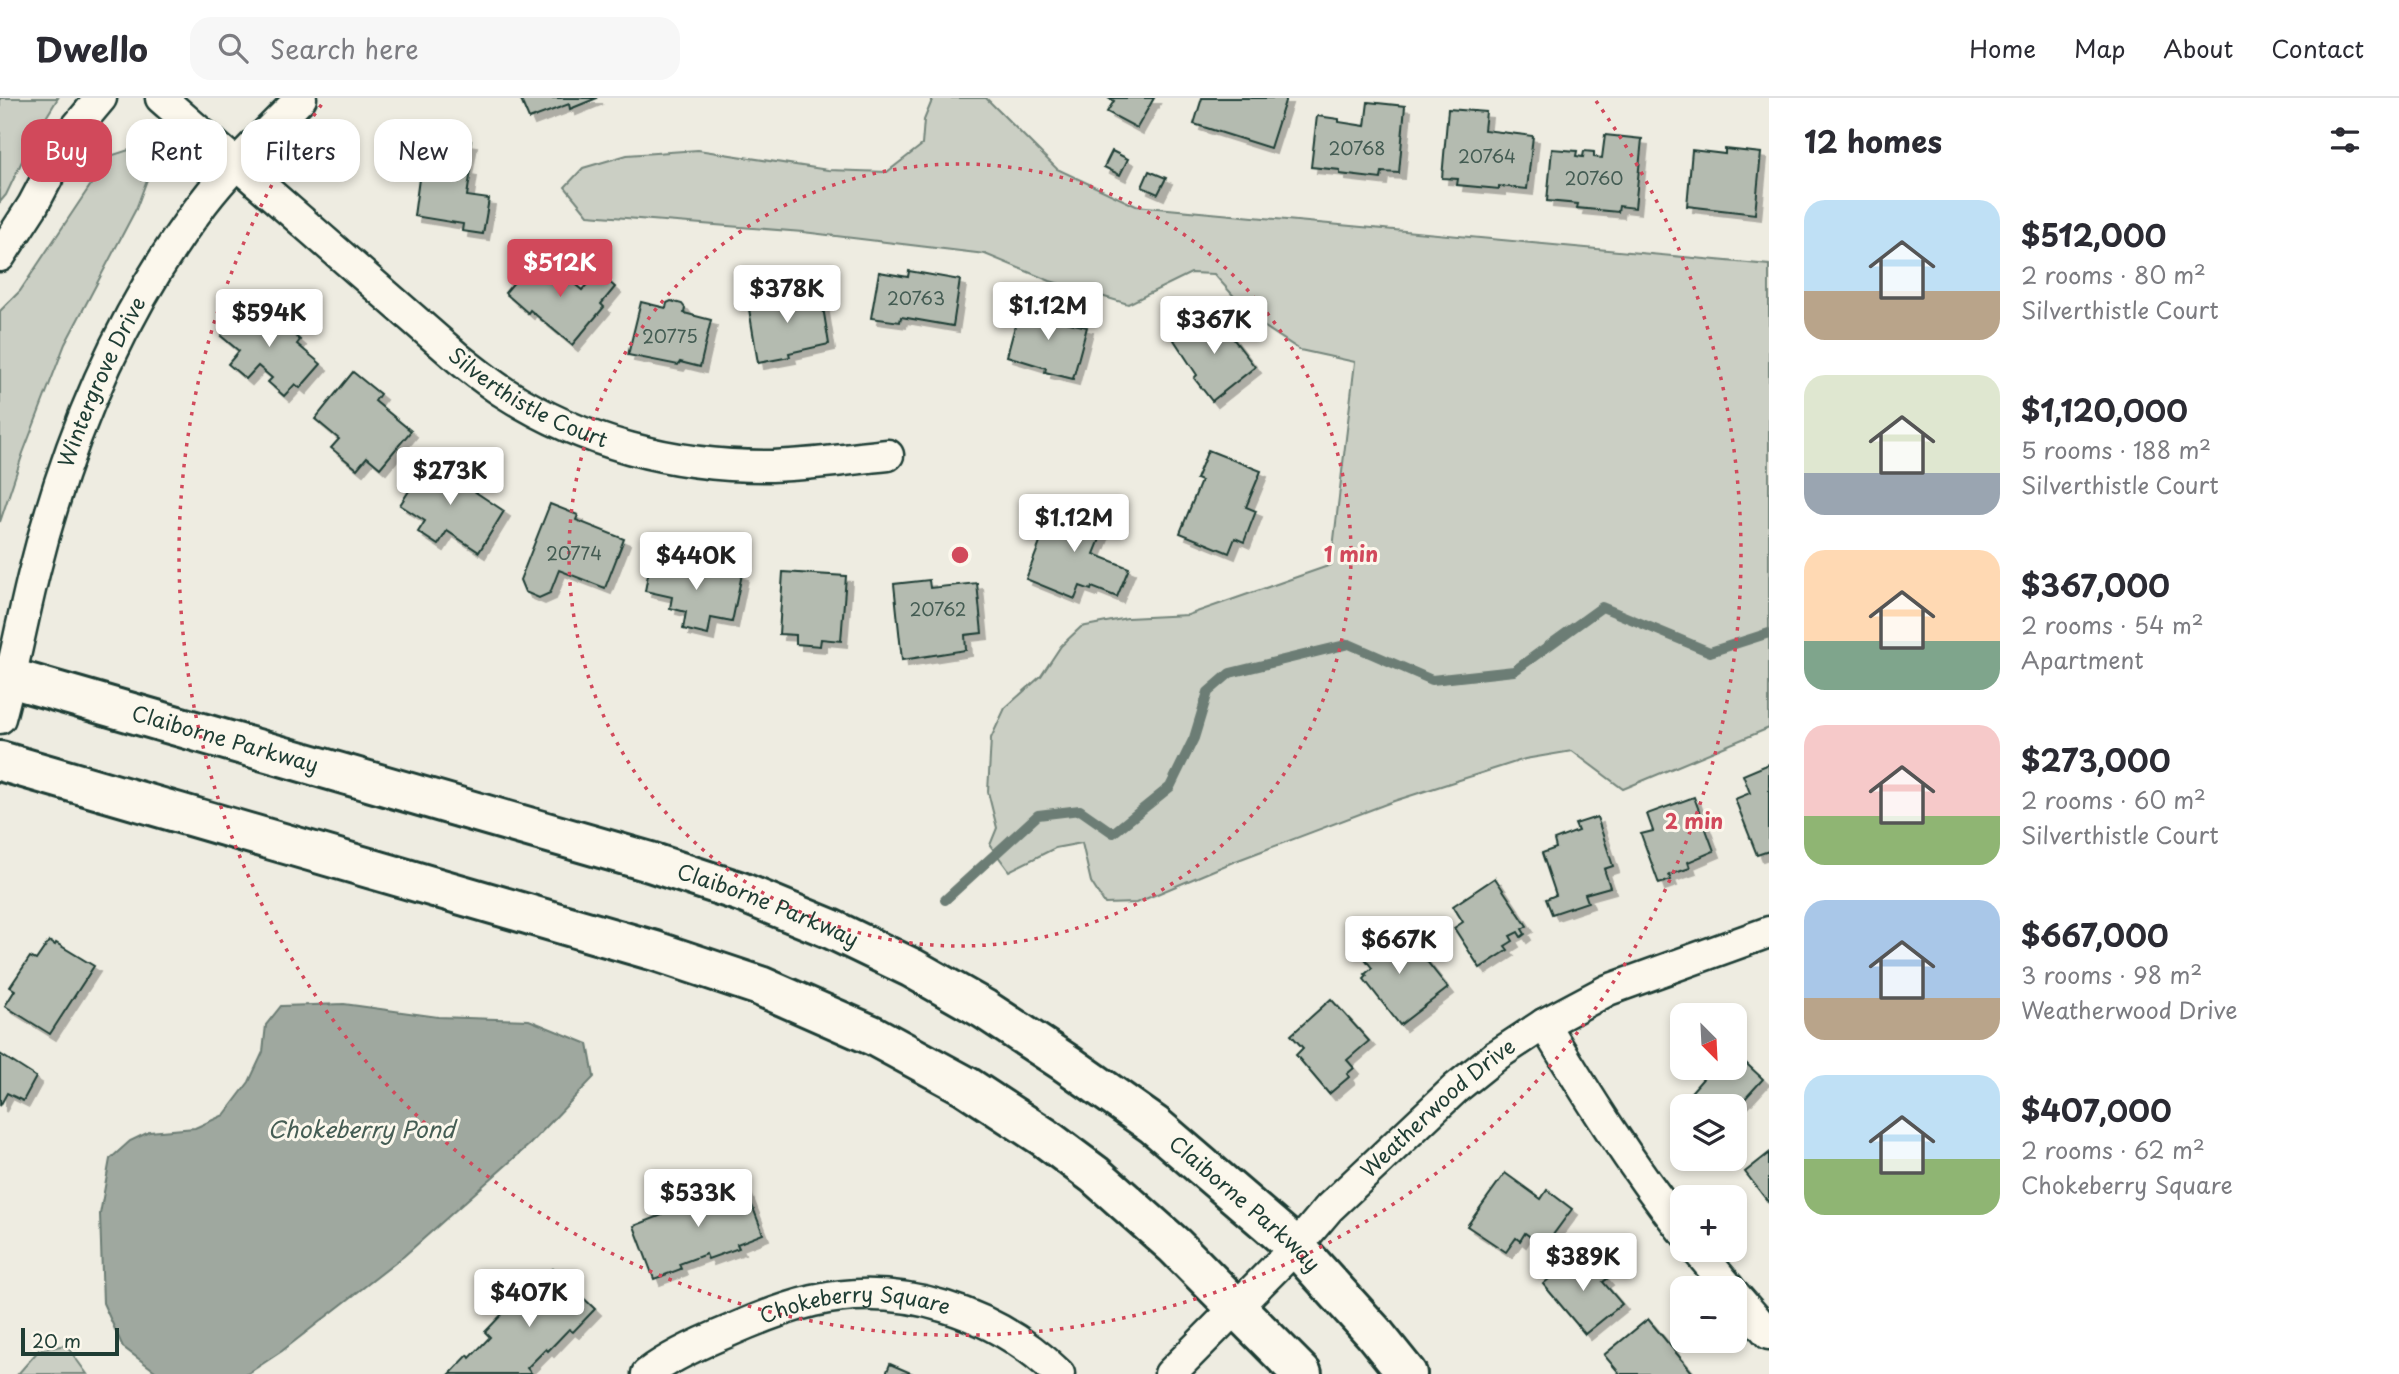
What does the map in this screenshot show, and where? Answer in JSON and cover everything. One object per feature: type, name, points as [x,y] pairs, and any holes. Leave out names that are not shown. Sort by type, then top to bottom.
[{"type":"main road","name":"Claiborne Parkway","points":[[5,676],[650,862],[741,892],[831,929],[912,968],[984,1009],[1154,1125],[1296,1247],[1374,1333],[1407,1374]]},
{"type":"main road","points":[[0,761],[654,951],[760,986],[874,1037],[966,1086],[1044,1137],[1115,1193],[1175,1246],[1302,1374]]},
{"type":"street","points":[[0,256],[33,205],[70,135],[101,98]]},
{"type":"street","name":"Silverthistle Court","points":[[162,98],[458,358],[504,393],[552,420],[626,448],[659,457],[712,464],[767,467],[888,455]]},
{"type":"street","name":"Wintergrove Drive","points":[[0,718],[5,676],[57,492],[83,416],[117,340],[158,268],[204,202],[236,164],[301,98]]},
{"type":"street","name":"Weatherwood Drive","points":[[1170,1374],[1296,1247],[1329,1208],[1456,1088],[1497,1055],[1544,1024],[1621,985],[1769,932]]},
{"type":"street","points":[[1544,1024],[1611,1135],[1670,1215]]},
{"type":"street","points":[[1707,1262],[1719,1276]]},
{"type":"street","name":"Chokeberry Square","points":[[647,1374],[696,1345],[746,1323],[812,1301],[839,1297],[892,1296],[945,1306],[971,1315],[1018,1339],[1040,1355],[1059,1374]]},
{"type":"street","points":[[1747,1309],[1769,1334]]},
{"type":"shaded area","points":[[0,98],[58,98],[45,119],[21,119],[21,163],[0,202]]},
{"type":"shaded area","points":[[933,98],[986,98],[1057,169],[1136,206],[1769,265],[1769,728],[1623,789],[1572,751],[1525,759],[1394,801],[1233,862],[1136,903],[1105,904],[1091,882],[1082,843],[1055,848],[1009,871],[990,845],[997,828],[988,792],[991,738],[1005,708],[1041,676],[1061,646],[1081,627],[1127,618],[1188,615],[1331,565],[1355,362],[1300,350],[1256,321],[1214,274],[1191,273],[1128,304],[1050,281],[985,254],[803,232],[588,215],[565,187],[583,168],[627,155],[698,150],[828,170],[887,172],[922,145],[924,120]]},
{"type":"shaded area","points":[[126,151],[126,182],[146,182],[136,209],[65,344],[0,522],[0,311],[20,291],[93,182],[112,182],[112,155]]},
{"type":"shaded area","points":[[66,1345],[87,1374],[18,1374],[39,1350]]},
{"type":"water","name":"Chokeberry Pond","points":[[344,1004],[438,1017],[529,1020],[588,1044],[594,1077],[530,1144],[404,1256],[282,1351],[247,1374],[159,1374],[123,1347],[103,1303],[100,1214],[110,1159],[130,1141],[149,1132],[195,1128],[224,1115],[249,1082],[263,1052],[266,1025],[281,1006]]},
{"type":"building","points":[[520,98],[597,98],[570,109],[569,104],[529,119]]},
{"type":"building","points":[[1108,98],[1154,98],[1137,128],[1107,112],[1114,101]]},
{"type":"building","points":[[1202,98],[1286,98],[1270,148],[1194,124]]},
{"type":"building","points":[[1368,102],[1405,106],[1399,173],[1382,172],[1381,179],[1311,167],[1317,116],[1365,126]]},
{"type":"building","points":[[1448,109],[1486,112],[1484,130],[1533,136],[1527,189],[1457,185],[1458,179],[1442,178]]},
{"type":"building","points":[[1605,135],[1642,139],[1635,208],[1619,206],[1618,212],[1577,208],[1578,204],[1547,201],[1552,149],[1577,151],[1576,156],[1583,157],[1584,151],[1594,152],[1594,157],[1602,158]]},
{"type":"building","points":[[1725,149],[1761,153],[1755,214],[1687,206],[1692,150],[1725,154]]},
{"type":"building","points":[[1112,151],[1128,159],[1120,175],[1104,167]]},
{"type":"building","points":[[1149,171],[1166,178],[1158,194],[1142,187]]},
{"type":"building","points":[[419,182],[469,182],[467,196],[489,199],[483,234],[462,231],[463,224],[414,216]]},
{"type":"building","points":[[535,257],[557,276],[560,272],[582,290],[598,272],[615,287],[601,304],[604,307],[572,345],[505,293]]},
{"type":"building","points":[[909,271],[960,280],[953,326],[901,317],[900,322],[871,318],[879,272],[908,277]]},
{"type":"building","points":[[787,293],[793,300],[821,295],[829,344],[789,353],[790,357],[758,363],[748,303],[753,298]]},
{"type":"building","points":[[252,299],[300,340],[297,344],[321,364],[300,388],[295,384],[284,396],[268,382],[272,378],[258,366],[246,379],[228,364],[239,351],[221,336]]},
{"type":"building","points":[[671,301],[682,304],[684,313],[711,320],[700,367],[628,355],[641,302],[666,308]]},
{"type":"building","points":[[1043,309],[1059,310],[1061,321],[1087,327],[1073,379],[1045,372],[1046,368],[1007,356],[1019,311],[1041,316]]},
{"type":"building","points":[[1212,311],[1255,367],[1212,401],[1194,378],[1197,375],[1174,340]]},
{"type":"building","points":[[353,372],[380,394],[375,401],[411,431],[380,468],[367,457],[357,469],[331,448],[339,439],[315,419]]},
{"type":"building","points":[[1208,450],[1261,471],[1246,507],[1256,511],[1244,542],[1235,538],[1229,553],[1180,533],[1201,481],[1196,479]]},
{"type":"building","points":[[432,455],[460,473],[456,479],[504,511],[479,552],[447,531],[438,545],[418,532],[425,521],[400,505]]},
{"type":"building","points":[[1055,498],[1108,519],[1094,554],[1129,568],[1117,597],[1092,587],[1091,590],[1080,586],[1075,599],[1026,579]]},
{"type":"building","points":[[550,504],[578,515],[576,520],[624,539],[605,588],[559,570],[550,593],[539,598],[525,592],[520,580]]},
{"type":"building","points":[[651,558],[742,574],[732,622],[711,618],[708,635],[683,629],[686,612],[670,608],[672,597],[645,591]]},
{"type":"building","points":[[783,572],[846,576],[841,641],[821,639],[820,646],[796,644],[796,635],[779,634]]},
{"type":"building","points":[[929,580],[930,588],[977,583],[982,633],[965,635],[966,650],[902,660],[894,584]]},
{"type":"building","points":[[1769,764],[1769,851],[1757,855],[1735,799],[1750,793],[1743,775]]},
{"type":"building","points":[[1694,797],[1714,851],[1688,862],[1690,868],[1669,875],[1671,880],[1659,884],[1641,834],[1653,831],[1647,814]]},
{"type":"building","points":[[1597,817],[1613,866],[1604,869],[1610,887],[1585,894],[1588,902],[1552,914],[1546,899],[1556,895],[1542,853],[1556,848],[1554,840],[1578,831],[1575,824]]},
{"type":"building","points":[[1495,878],[1527,926],[1522,929],[1525,934],[1521,937],[1518,932],[1510,936],[1513,941],[1505,946],[1508,950],[1480,968],[1454,928],[1463,922],[1453,906]]},
{"type":"building","points":[[1372,927],[1393,953],[1410,940],[1448,988],[1400,1025],[1364,979],[1367,976],[1365,974],[1372,968],[1352,942]]},
{"type":"building","points":[[49,941],[94,966],[50,1034],[5,1006],[15,990],[10,987],[30,957],[36,960]]},
{"type":"building","points":[[1331,999],[1369,1041],[1347,1060],[1354,1068],[1347,1074],[1349,1077],[1329,1094],[1296,1055],[1303,1048],[1291,1035]]},
{"type":"building","points":[[0,1054],[36,1077],[23,1101],[7,1093],[0,1106]]},
{"type":"building","points":[[1747,1064],[1763,1079],[1747,1097],[1747,1094],[1690,1094],[1702,1080],[1747,1080]]},
{"type":"building","points":[[1769,1153],[1769,1203],[1745,1172]]},
{"type":"building","points":[[1505,1173],[1541,1199],[1547,1190],[1572,1209],[1544,1247],[1525,1233],[1520,1241],[1516,1238],[1506,1252],[1467,1226]]},
{"type":"building","points":[[742,1179],[763,1234],[737,1244],[739,1248],[708,1259],[706,1254],[679,1264],[681,1269],[654,1279],[634,1226],[662,1215],[659,1209],[688,1198],[691,1206],[719,1195],[716,1189]]},
{"type":"building","points":[[1582,1251],[1607,1279],[1603,1282],[1622,1304],[1585,1334],[1543,1284]]},
{"type":"building","points":[[553,1269],[595,1309],[573,1332],[569,1329],[527,1368],[532,1374],[450,1374],[490,1337],[485,1332],[505,1311],[508,1313]]},
{"type":"building","points":[[1648,1319],[1670,1346],[1670,1353],[1676,1353],[1692,1372],[1620,1374],[1604,1355]]},
{"type":"building","points":[[890,1364],[913,1374],[886,1374]]},
{"type":"waterway","points":[[945,900],[1038,815],[1080,810],[1113,833],[1170,787],[1194,738],[1208,692],[1230,673],[1349,644],[1432,680],[1514,671],[1602,607],[1710,652],[1769,633]]}]
